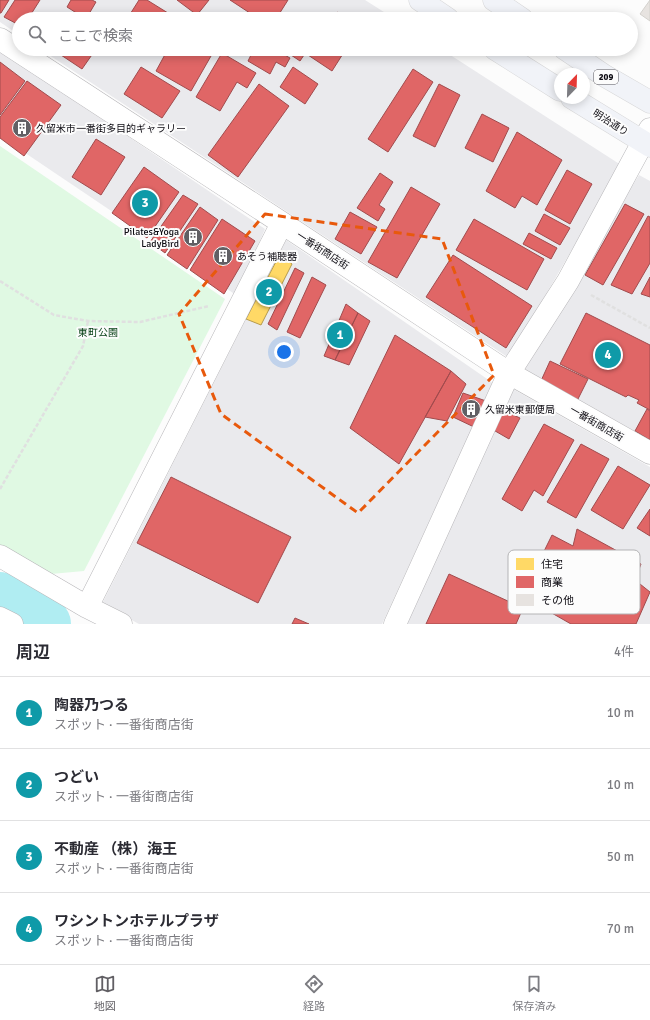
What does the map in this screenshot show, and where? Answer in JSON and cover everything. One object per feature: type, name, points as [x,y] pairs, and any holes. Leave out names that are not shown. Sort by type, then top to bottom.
[{"type":"highway","points":[[420,0],[438,12]]},
{"type":"highway","points":[[494,0],[512,12]]},
{"type":"highway","points":[[506,56],[554,86]]},
{"type":"highway","name":"209","points":[[575,56],[604,76],[650,102]]},
{"type":"highway","name":"明治通り","points":[[583,104],[648,139]]},
{"type":"street","name":"一番街商店街","points":[[0,39],[12,47]]},
{"type":"street","name":"一番街商店街","points":[[26,56],[510,373],[650,453]]},
{"type":"street","points":[[395,624],[510,373],[568,281],[648,139]]},
{"type":"street","points":[[87,607],[282,223]]},
{"type":"street","points":[[0,556],[87,607],[121,624]]},
{"type":"street","points":[[0,618],[12,624]]},
{"type":"path","points":[[0,281],[54,315],[88,321],[140,322],[244,298]]},
{"type":"path","points":[[568,281],[650,328]]},
{"type":"path","points":[[0,489],[83,346],[88,321]]},
{"type":"highlighted area","points":[[265,214],[442,239],[494,375],[358,513],[221,414],[179,314]]},
{"type":"shaded area","points":[[0,0],[365,0],[384,12],[12,12],[12,30],[0,22]]},
{"type":"shaded area","points":[[0,50],[265,229],[236,295],[0,136]]},
{"type":"shaded area","points":[[51,56],[452,56],[621,165],[509,358]]},
{"type":"shaded area","points":[[639,175],[650,181],[650,445],[519,370]]},
{"type":"shaded area","points":[[286,240],[493,383],[382,624],[139,624],[102,604]]},
{"type":"shaded area","points":[[513,389],[650,467],[650,624],[402,624]]},
{"type":"green space","name":"東町公園","points":[[0,146],[225,299],[84,571],[51,574],[0,545]]},
{"type":"building: 住宅","points":[[280,254],[292,264],[261,325],[246,319]]},
{"type":"building: 商業","points":[[0,0],[9,0],[1,13],[0,13]]},
{"type":"building: 商業","points":[[15,0],[40,0],[32,12],[12,12],[12,21],[4,17]]},
{"type":"building: 商業","points":[[71,0],[92,0],[96,2],[90,12],[75,12],[67,7]]},
{"type":"building: 商業","points":[[139,0],[147,0],[166,12],[131,12]]},
{"type":"building: 商業","points":[[177,0],[209,0],[199,12],[193,12]]},
{"type":"building: 商業","points":[[230,0],[288,0],[280,12],[248,12]]},
{"type":"building: 商業","points":[[62,56],[91,56],[82,69]]},
{"type":"building: 商業","points":[[164,56],[211,56],[191,91],[156,71]]},
{"type":"building: 商業","points":[[220,56],[227,56],[256,73],[247,88],[237,82],[220,111],[196,97]]},
{"type":"building: 商業","points":[[250,56],[286,56],[290,58],[285,67],[276,62],[270,74],[248,61]]},
{"type":"building: 商業","points":[[292,56],[303,56],[300,61]]},
{"type":"building: 商業","points":[[310,56],[342,56],[332,71]]},
{"type":"building: 商業","points":[[0,62],[25,81],[0,115]]},
{"type":"building: 商業","points":[[141,67],[180,91],[162,118],[124,94]]},
{"type":"building: 商業","points":[[293,67],[318,84],[305,104],[280,87]]},
{"type":"building: 商業","points":[[413,69],[433,82],[388,152],[368,139]]},
{"type":"building: 商業","name":"久留米市一番街多目的ギャラリー","points":[[27,81],[61,105],[24,156],[0,138],[0,117]]},
{"type":"building: 商業","points":[[259,84],[289,106],[238,177],[208,155]]},
{"type":"building: 商業","points":[[439,84],[460,95],[435,147],[413,136]]},
{"type":"building: 商業","points":[[482,114],[509,128],[493,162],[465,148]]},
{"type":"building: 商業","points":[[517,132],[562,160],[537,205],[522,196],[515,208],[486,191]]},
{"type":"building: 商業","points":[[96,139],[125,157],[101,195],[72,177]]},
{"type":"building: 商業","points":[[144,167],[179,192],[147,238],[112,213]]},
{"type":"building: 商業","points":[[567,170],[592,184],[570,224],[545,210]]},
{"type":"building: 商業","points":[[380,173],[393,182],[379,205],[385,209],[378,221],[357,208]]},
{"type":"building: 商業","points":[[411,187],[440,204],[397,278],[368,262]]},
{"type":"building: 商業","points":[[183,195],[198,204],[165,253],[150,242]]},
{"type":"building: 商業","points":[[625,204],[644,214],[603,285],[585,275]]},
{"type":"building: 商業","name":"Pilates&Yoga LadyBird","points":[[200,207],[218,220],[187,269],[167,255]]},
{"type":"building: 商業","points":[[350,212],[377,227],[361,254],[335,239]]},
{"type":"building: 商業","points":[[544,214],[570,228],[560,245],[535,231]]},
{"type":"building: 商業","points":[[648,216],[650,217],[650,263],[632,294],[611,285]]},
{"type":"building: 商業","name":"あそう補聴器","points":[[222,219],[255,241],[224,294],[190,270]]},
{"type":"building: 商業","points":[[474,219],[544,259],[527,290],[456,250]]},
{"type":"building: 商業","points":[[529,233],[557,248],[551,259],[523,244]]},
{"type":"building: 商業","points":[[453,255],[532,306],[506,348],[426,297]]},
{"type":"building: 商業","points":[[295,268],[304,273],[277,330],[268,324]]},
{"type":"building: 商業","points":[[312,277],[326,285],[300,338],[287,332]]},
{"type":"building: 商業","points":[[650,277],[650,297],[641,294]]},
{"type":"building: 商業","points":[[346,304],[358,313],[335,360],[324,356]]},
{"type":"building: 商業","points":[[358,313],[370,321],[349,365],[335,360]]},
{"type":"building: 商業","points":[[586,313],[650,345],[650,410],[637,403],[639,400],[628,395],[626,397],[560,364]]},
{"type":"building: 商業","points":[[395,335],[451,371],[399,464],[350,428]]},
{"type":"building: 商業","points":[[550,361],[588,379],[577,401],[540,383]]},
{"type":"building: 商業","points":[[451,371],[466,384],[447,421],[425,417]]},
{"type":"building: 商業","name":"久留米東郵便局","points":[[463,393],[489,402],[474,427],[453,417]]},
{"type":"building: 商業","points":[[498,408],[520,418],[509,439],[490,428]]},
{"type":"building: 商業","points":[[647,409],[650,411],[650,440],[635,431]]},
{"type":"building: 商業","points":[[544,424],[574,440],[543,496],[534,490],[522,511],[502,499]]},
{"type":"building: 商業","points":[[581,444],[609,459],[576,518],[547,502]]},
{"type":"building: 商業","points":[[618,466],[650,485],[623,529],[591,510]]},
{"type":"building: 商業","points":[[171,477],[291,537],[258,603],[137,543]]},
{"type":"building: 商業","points":[[650,509],[650,536],[637,528]]},
{"type":"building: 商業","points":[[577,529],[615,550],[545,550],[552,535],[573,546]]},
{"type":"building: 商業","points":[[449,574],[508,601],[508,614],[520,614],[516,624],[426,624]]},
{"type":"building: 商業","points":[[640,584],[650,592],[636,624],[571,624],[554,614],[640,614]]},
{"type":"building: 商業","points":[[295,618],[309,624],[292,624]]},
{"type":"building: その他","points":[[650,0],[650,21],[640,14]]},
{"type":"waterway","points":[[0,599],[44,624]]},
{"type":"place","name":"久留米市一番街多目的ギャラリー","points":[[22,128]]},
{"type":"place","name":"不動産 （株）海王","points":[[145,203]]},
{"type":"place","name":"Pilates&Yoga LadyBird","points":[[193,237]]},
{"type":"place","name":"あそう補聴器","points":[[223,256]]},
{"type":"place","name":"つどい","points":[[269,292]]},
{"type":"place","name":"陶器乃つる","points":[[340,335]]},
{"type":"place","name":"ワシントンホテルプラザ","points":[[608,355]]},
{"type":"place","name":"久留米東郵便局","points":[[471,409]]}]
